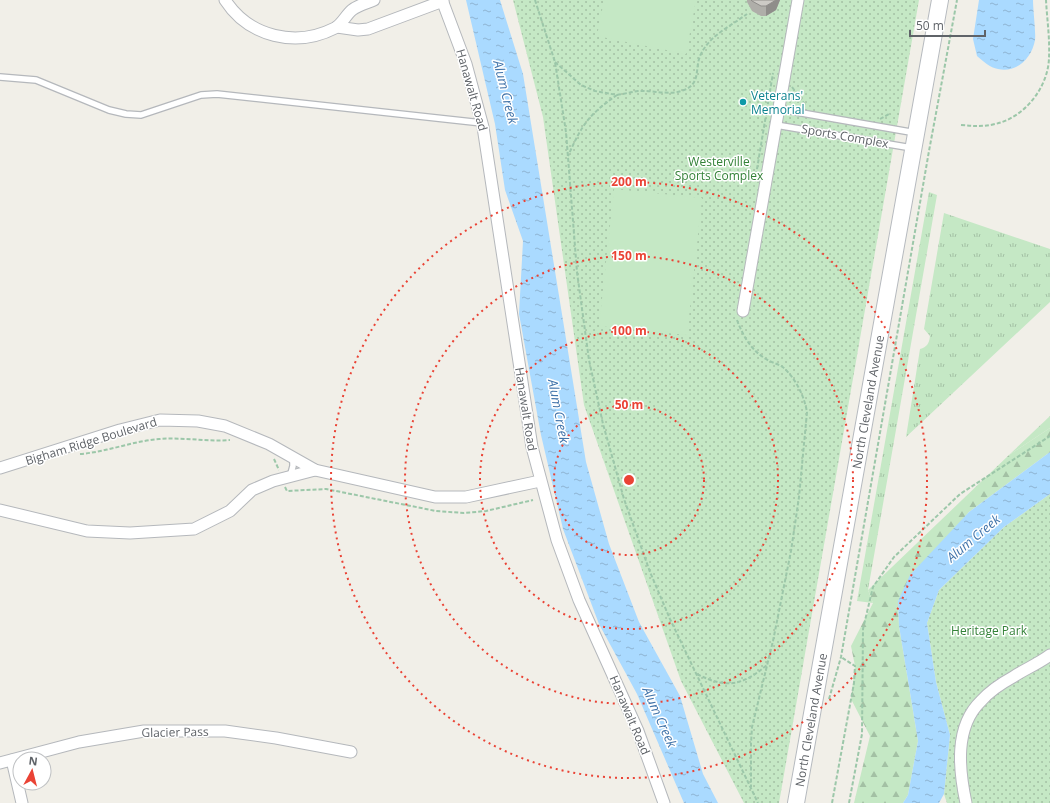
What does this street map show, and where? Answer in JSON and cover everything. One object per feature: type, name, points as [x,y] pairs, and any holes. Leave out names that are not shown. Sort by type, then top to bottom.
[{"type":"main road","name":"North Cleveland Avenue","points":[[796,803],[822,699],[915,140],[940,0]]},
{"type":"street","points":[[225,0],[240,19],[253,28],[281,38],[306,37],[337,27],[358,30],[368,29],[443,0]]},
{"type":"street","points":[[337,27],[353,9],[374,0]]},
{"type":"street","name":"Hanawalt Road","points":[[443,0],[466,64],[482,123],[532,446],[540,481],[557,540],[579,600],[638,731],[664,803]]},
{"type":"street","points":[[740,313],[798,0]]},
{"type":"street","name":"Bigham Ridge Boulevard","points":[[0,468],[120,430],[160,420],[198,421],[225,426],[269,444],[315,470],[434,497],[466,497],[540,481]]},
{"type":"street","name":"Bigham Ridge Boulevard","points":[[0,510],[87,531],[130,534],[194,529],[230,511],[252,490],[315,470]]},
{"type":"street","points":[[966,803],[961,779],[960,754],[963,735],[970,716],[980,701],[1013,676],[1050,655]]},
{"type":"street","name":"Glacier Pass","points":[[46,751],[79,742],[144,731],[226,731],[276,738],[351,752]]},
{"type":"street","name":"Glacier Pass","points":[[0,763],[12,760]]},
{"type":"street","points":[[19,791],[22,803]]},
{"type":"lane","points":[[0,77],[36,80],[109,110],[126,114],[141,115],[201,94],[217,94],[482,123]]},
{"type":"lane","name":"Sports Complex","points":[[779,109],[915,140]]},
{"type":"lane","name":"Sports Complex","points":[[776,125],[915,140]]},
{"type":"lane","points":[[290,477],[293,466],[293,457]]},
{"type":"path","points":[[535,0],[555,62],[568,158],[577,272],[589,360],[603,424],[624,499],[650,572],[758,803]]},
{"type":"path","points":[[822,699],[841,657],[927,161],[957,0]]},
{"type":"path","points":[[961,125],[979,127],[996,124],[1017,114],[1035,98],[1044,81],[1049,58],[1046,0]]},
{"type":"path","points":[[555,62],[581,85],[595,91],[617,95],[638,91],[677,93],[686,90],[694,83],[698,74],[700,56],[705,46],[718,33],[747,14]]},
{"type":"path","points":[[772,84],[794,88],[807,108]]},
{"type":"path","points":[[568,158],[588,118],[599,107],[617,95]]},
{"type":"path","points":[[879,120],[889,114]]},
{"type":"path","points":[[740,313],[744,336],[752,348],[765,359],[784,368],[796,383],[805,399],[807,412],[800,489],[791,551],[767,665],[752,727],[750,763],[752,788]]},
{"type":"path","points":[[850,803],[862,734],[863,629],[874,587],[894,557],[960,494],[1050,436]]},
{"type":"path","points":[[77,454],[93,453],[159,439],[237,441]]},
{"type":"path","points":[[271,457],[278,469]]},
{"type":"path","points":[[832,803],[854,683],[855,666],[841,657]]},
{"type":"path","points":[[696,673],[718,683],[740,683],[753,677],[767,665]]},
{"type":"green space","name":"Westerville Sports Complex","points":[[513,0],[919,0],[779,803],[744,803],[681,681],[584,405],[543,117]]},
{"type":"green space","points":[[604,0],[696,0],[686,54],[597,36]]},
{"type":"green space","points":[[614,189],[702,198],[687,335],[599,326]]},
{"type":"green space","points":[[929,192],[937,195],[868,590],[873,603],[857,601]]},
{"type":"green space","points":[[944,213],[1050,249],[1050,302],[906,437],[920,349],[926,346],[930,339],[930,336],[924,329]]},
{"type":"green space","points":[[1050,416],[1050,428],[1009,455]]},
{"type":"green space","points":[[1050,428],[1050,452],[969,512],[898,601],[899,626],[918,741],[908,795],[903,803],[854,803],[870,736],[851,699],[855,666],[851,646],[873,603],[868,590],[1009,455]]},
{"type":"green space","name":"Heritage Park","points":[[1050,494],[1050,803],[947,803],[944,794],[950,735],[936,682],[927,623],[939,590],[1004,527]]},
{"type":"water","name":"Alum Creek","points":[[466,0],[500,0],[523,74],[586,462],[609,544],[639,622],[680,696],[703,774],[718,803],[684,803],[637,694],[599,624],[563,529],[541,435],[519,314],[523,241],[505,190],[495,124]]},
{"type":"water","points":[[979,0],[1033,0],[1035,40],[1031,53],[1022,63],[1011,69],[1005,70],[992,67],[977,56],[973,39]]},
{"type":"water","name":"Alum Creek","points":[[1050,452],[1050,494],[1004,527],[939,590],[927,623],[936,682],[950,735],[944,794],[939,803],[903,803],[908,795],[918,741],[899,626],[898,601],[910,575],[969,512]]},
{"type":"building","points":[[751,0],[776,0],[766,6],[761,6]]},
{"type":"place","name":"Veterans' Memorial","points":[[743,102]]}]
